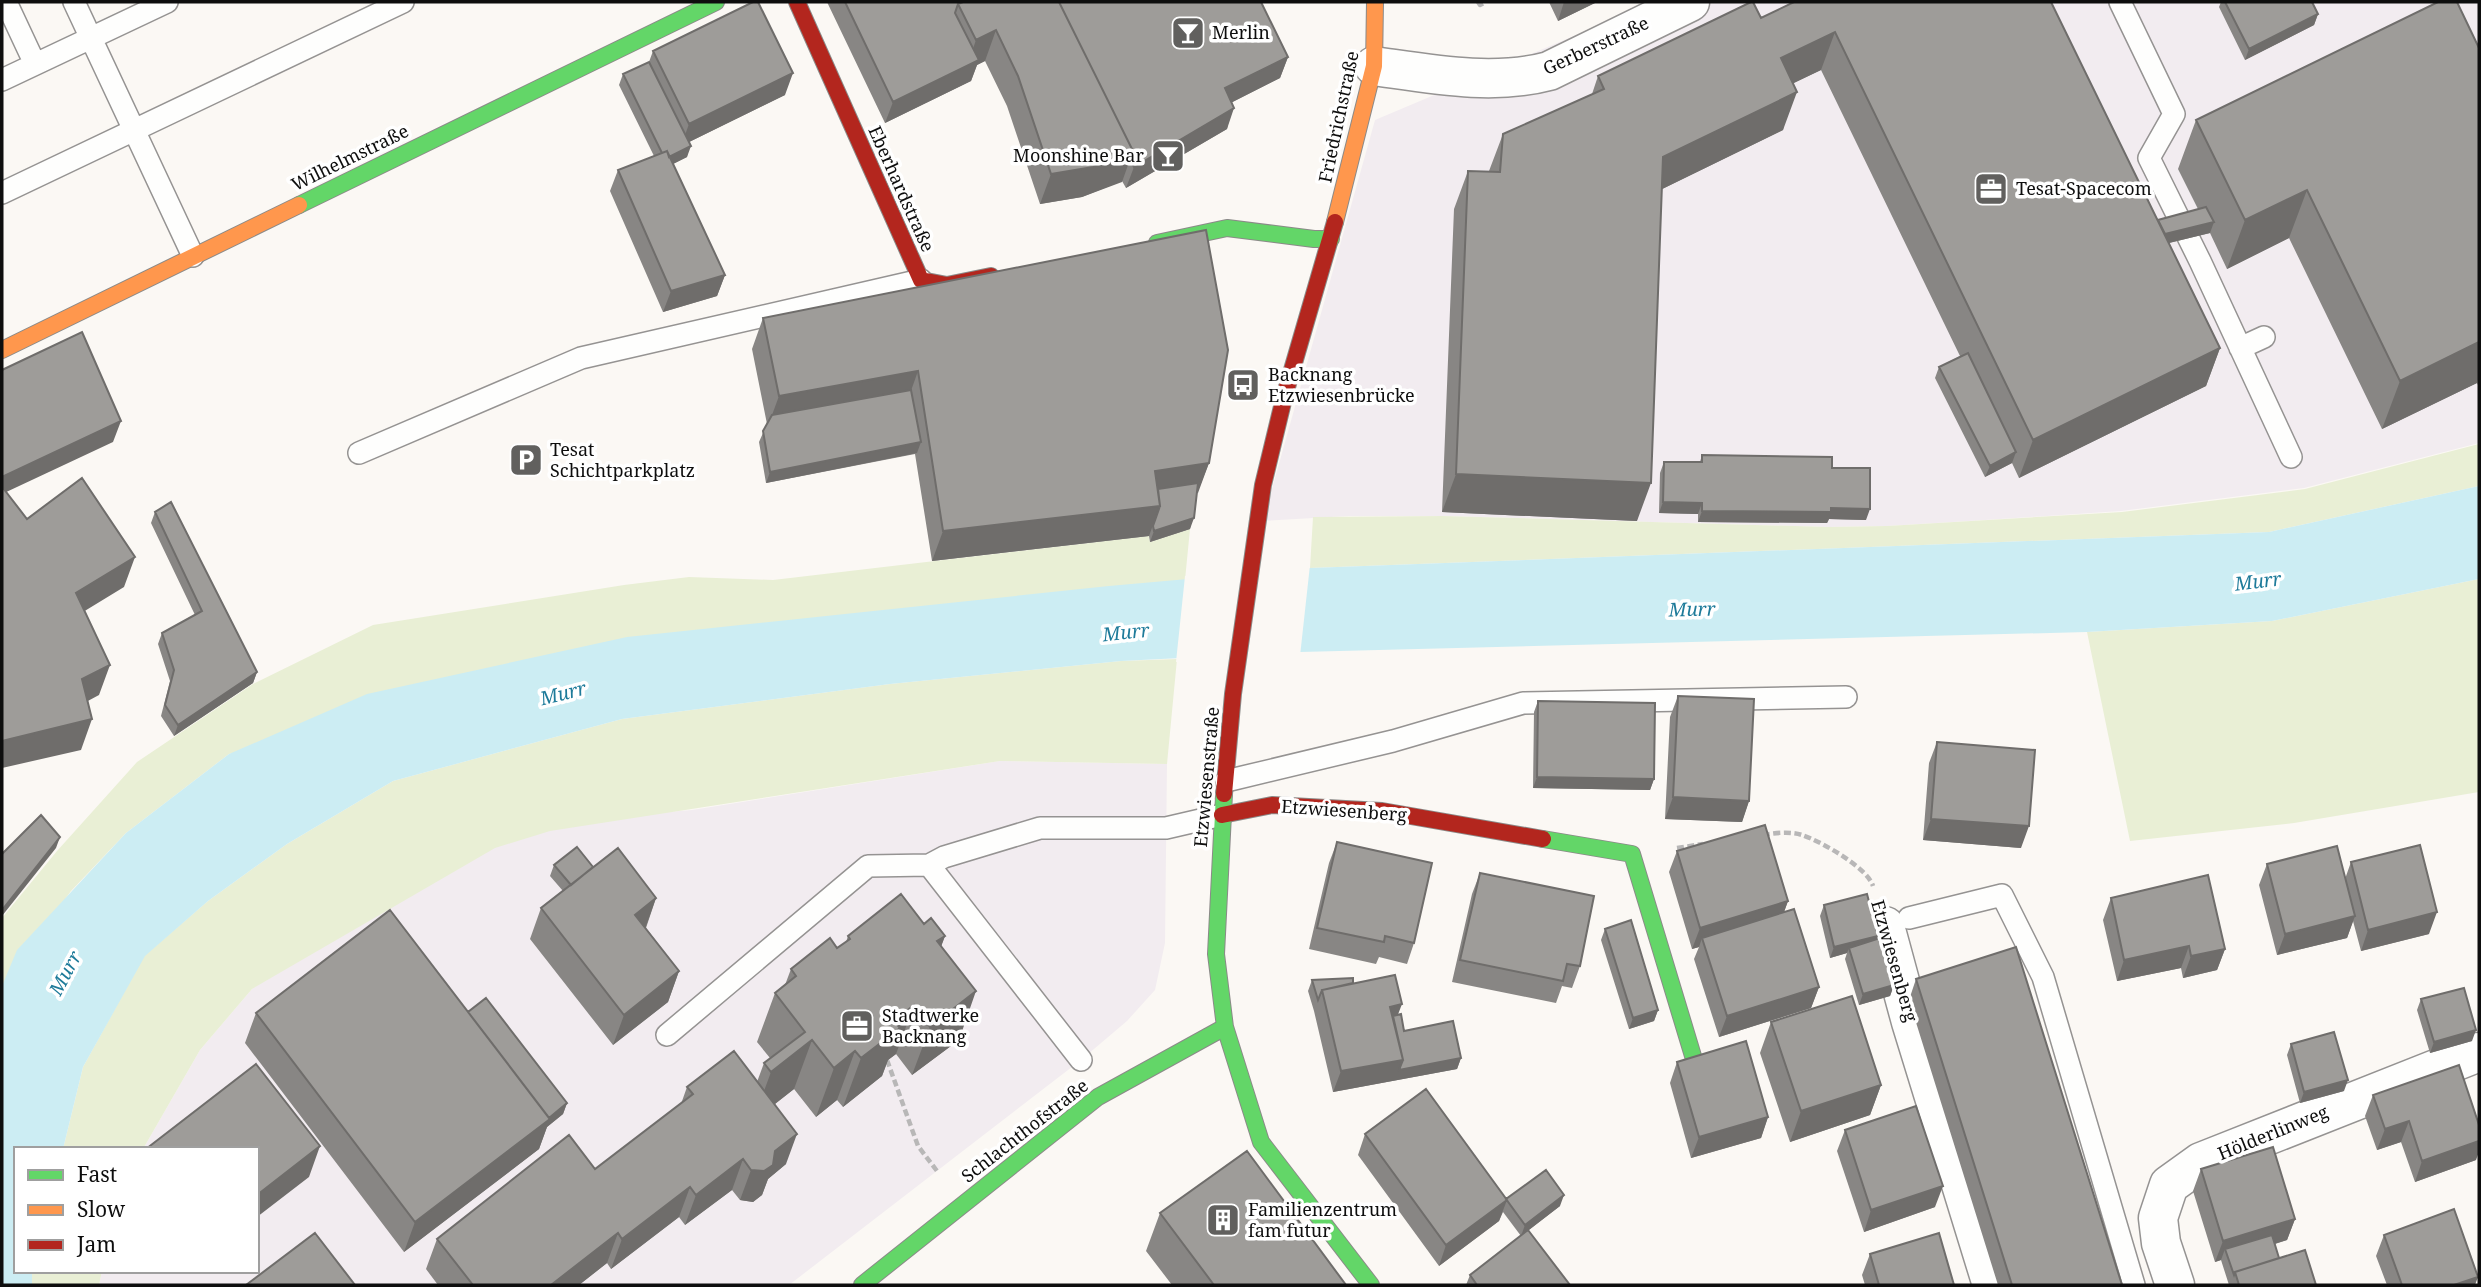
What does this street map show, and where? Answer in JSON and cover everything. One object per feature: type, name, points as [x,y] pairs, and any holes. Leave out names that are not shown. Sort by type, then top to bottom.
[{"type":"street","name":"Wilhelmstraße","points":[[2,350],[716,2]]},
{"type":"street","name":"Eberhardstraße","points":[[797,2],[921,280],[947,285],[1000,274]]},
{"type":"street","name":"Friedrichstraße","points":[[1331,239],[1374,66],[1375,2]]},
{"type":"street","name":"Gerberstraße","points":[[1374,66],[1454,77],[1526,77],[1549,71],[1690,2]]},
{"type":"street","points":[[1147,244],[1227,229],[1331,239]]},
{"type":"street","name":"Etzwiesenstraße","points":[[1331,239],[1285,394],[1263,485],[1233,694],[1222,816],[1216,954],[1225,1027],[1261,1142],[1371,1285]]},
{"type":"street","name":"Etzwiesenberg","points":[[1222,816],[1272,806],[1382,811],[1632,854]]},
{"type":"street","points":[[1632,854],[1693,1056]]},
{"type":"street","name":"Etzwiesenberg","points":[[1897,922],[1911,1022],[1992,1285]]},
{"type":"street","name":"Schlachthofstraße","points":[[862,1285],[1098,1097],[1225,1027]]},
{"type":"street","name":"Hölderlinweg","points":[[2175,1285],[2161,1243],[2158,1218],[2169,1185],[2201,1162],[2479,1052]]},
{"type":"lane","points":[[6,2],[35,64]]},
{"type":"lane","points":[[74,2],[193,256]]},
{"type":"lane","points":[[2,80],[91,38],[131,9],[167,2]]},
{"type":"lane","points":[[2,193],[403,2]]},
{"type":"lane","points":[[2120,2],[2174,114],[2149,158],[2291,457]]},
{"type":"lane","points":[[359,453],[581,358],[921,280]]},
{"type":"lane","points":[[2240,348],[2264,337]]},
{"type":"lane","points":[[1226,776],[1393,741],[1523,703],[1846,697]]},
{"type":"lane","points":[[667,1035],[868,866],[929,866],[944,857],[1040,828],[1166,828],[1222,816]]},
{"type":"lane","points":[[929,866],[1081,1060]]},
{"type":"lane","name":"Etzwiesenberg","points":[[1897,922],[2002,895],[2043,977],[2134,1285]]},
{"type":"path","points":[[1478,2],[1480,5],[1486,2]]},
{"type":"path","name":"Etzwiesenberg","points":[[1750,837],[1777,833],[1801,835],[1854,864],[1871,880],[1897,922]]},
{"type":"path","points":[[1632,854],[1708,843]]},
{"type":"path","points":[[887,1060],[918,1146],[962,1205]]},
{"type":"shaded area","points":[[1654,2],[2479,2],[2479,443],[2304,488],[2121,511],[1985,520],[1828,527],[1443,516],[1349,516],[1263,521],[1375,120]]},
{"type":"shaded area","points":[[1000,761],[1167,764],[1165,943],[1155,990],[1127,1021],[1081,1060],[789,1285],[99,1285],[102,1273],[259,1273],[259,1147],[144,1147],[200,1050],[252,989],[579,764],[618,816],[692,810]]},
{"type":"green space","points":[[2479,444],[2479,486],[2269,532],[1310,568],[1313,517],[1443,516],[1828,527],[2122,512],[2305,489]]},
{"type":"green space","points":[[1190,529],[1185,580],[946,605],[229,754],[126,833],[71,891],[2,986],[2,918],[57,851],[137,762],[253,684],[373,625],[689,577],[773,580],[1149,536],[1150,542]]},
{"type":"green space","points":[[2479,579],[2479,792],[2294,823],[2130,841],[2087,632],[2272,621]]},
{"type":"green space","points":[[1177,659],[1167,764],[1000,761],[550,831],[495,848],[252,989],[200,1050],[144,1147],[63,1147],[83,1067],[144,956],[208,901],[287,844],[393,781],[622,719],[890,684],[1121,661]]},
{"type":"green space","points":[[32,1273],[102,1273],[99,1285],[32,1285]]},
{"type":"water","name":"Murr","points":[[2479,486],[2479,579],[2272,621],[2087,632],[1300,652],[1121,661],[890,684],[622,719],[393,781],[287,844],[208,901],[145,956],[83,1067],[63,1147],[14,1147],[14,1273],[32,1273],[32,1285],[2,1285],[2,986],[17,950],[126,833],[229,754],[367,694],[627,637],[1109,586],[1310,568],[2269,532]]},
{"type":"pier","points":[[1310,565],[1300,656],[1176,662],[1185,576]]},
{"type":"building","points":[[753,2],[758,2],[793,73],[689,124],[653,51]]},
{"type":"building","points":[[845,2],[963,2],[958,4],[955,13],[979,60],[893,102]]},
{"type":"building","points":[[1059,2],[1133,151],[1093,167],[1051,174],[1018,76],[996,30],[976,40],[958,4]]},
{"type":"building","points":[[1059,2],[1261,2],[1288,57],[1225,88],[1234,108],[1134,167],[1130,159],[1133,151]]},
{"type":"building","points":[[1751,2],[1761,18],[1794,2],[2051,2],[2220,348],[2033,440],[1835,32],[1781,58],[1797,92],[1663,157],[1651,483],[1456,474],[1468,171],[1500,172],[1503,134],[1604,89],[1598,76]]},
{"type":"building","points":[[2225,2],[2312,2],[2318,14],[2249,49]]},
{"type":"building","points":[[2438,2],[2457,2],[2479,48],[2479,342],[2400,381],[2307,190],[2245,220],[2196,120]]},
{"type":"building","points":[[649,62],[691,146],[669,157],[667,151],[662,153],[623,74]]},
{"type":"building","points":[[667,151],[725,275],[671,291],[618,170]]},
{"type":"building","points":[[2206,207],[2214,222],[2165,234],[2158,220]]},
{"type":"building","points":[[1206,230],[1228,350],[1209,463],[1155,471],[1160,506],[943,531],[918,371],[779,396],[763,318]]},
{"type":"building","points":[[82,332],[121,421],[2,477],[2,370]]},
{"type":"building","points":[[1968,353],[2016,452],[1990,466],[1939,367]]},
{"type":"building","points":[[911,390],[921,442],[770,472],[763,431],[772,415]]},
{"type":"building","points":[[1702,455],[1832,457],[1832,468],[1870,468],[1870,509],[1831,508],[1831,512],[1702,511],[1702,503],[1663,502],[1664,462],[1702,462]]},
{"type":"building","points":[[82,478],[135,557],[76,593],[110,665],[82,679],[92,719],[2,741],[2,488],[27,519]]},
{"type":"building","points":[[1198,483],[1194,518],[1154,531],[1153,526],[1160,506],[1158,489]]},
{"type":"building","points":[[171,502],[257,672],[178,725],[165,705],[174,670],[162,633],[202,611],[155,512]]},
{"type":"building","points":[[1678,696],[1754,699],[1749,801],[1673,797]]},
{"type":"building","points":[[1538,701],[1655,703],[1654,779],[1537,777]]},
{"type":"building","points":[[1937,742],[2035,750],[2029,826],[1931,819]]},
{"type":"building","points":[[41,815],[60,837],[2,910],[2,854]]},
{"type":"building","points":[[1765,825],[1788,901],[1700,928],[1677,851]]},
{"type":"building","points":[[1337,842],[1432,863],[1414,943],[1385,936],[1384,942],[1317,928]]},
{"type":"building","points":[[2420,845],[2437,912],[2368,930],[2351,862]]},
{"type":"building","points":[[2337,846],[2355,916],[2285,934],[2267,864]]},
{"type":"building","points":[[577,847],[593,867],[571,885],[554,865]]},
{"type":"building","points":[[618,848],[656,898],[635,915],[679,971],[624,1015],[541,908]]},
{"type":"building","points":[[1480,873],[1594,896],[1580,966],[1567,964],[1563,981],[1460,960]]},
{"type":"building","points":[[2208,875],[2225,949],[2191,956],[2189,946],[2124,960],[2111,898]]},
{"type":"building","points":[[901,894],[924,924],[931,918],[945,936],[937,941],[976,991],[930,1027],[914,1005],[894,1021],[900,1028],[861,1058],[855,1051],[834,1068],[812,1040],[771,1072],[764,1063],[805,1032],[775,993],[796,976],[791,969],[830,938],[837,948]]},
{"type":"building","points":[[1867,894],[1878,936],[1834,947],[1824,905]]},
{"type":"building","points":[[1794,909],[1819,987],[1727,1016],[1702,938]]},
{"type":"building","points":[[390,910],[550,1119],[415,1222],[256,1013]]},
{"type":"building","points":[[1631,920],[1658,1010],[1633,1018],[1605,929]]},
{"type":"building","points":[[1880,938],[1894,985],[1863,994],[1849,948]]},
{"type":"building","points":[[2016,947],[2122,1285],[2012,1285],[1916,979]]},
{"type":"building","points":[[1395,975],[1402,1004],[1390,1007],[1403,1060],[1341,1071],[1322,990]]},
{"type":"building","points":[[1353,978],[1353,983],[1322,990],[1318,1000],[1312,980]]},
{"type":"building","points":[[2464,988],[2476,1030],[2434,1042],[2421,999]]},
{"type":"building","points":[[1852,996],[1881,1085],[1801,1111],[1771,1022]]},
{"type":"building","points":[[486,998],[567,1103],[549,1118],[468,1012]]},
{"type":"building","points":[[1401,1014],[1404,1031],[1453,1021],[1461,1058],[1399,1070],[1403,1060],[1393,1016]]},
{"type":"building","points":[[2334,1032],[2348,1080],[2304,1092],[2291,1044]]},
{"type":"building","points":[[1746,1041],[1768,1117],[1699,1137],[1677,1062]]},
{"type":"building","points":[[734,1051],[797,1134],[775,1151],[773,1165],[764,1171],[751,1170],[743,1159],[696,1195],[690,1187],[622,1239],[618,1233],[551,1285],[473,1285],[437,1239],[569,1135],[595,1169],[693,1094],[687,1087]]},
{"type":"building","points":[[256,1064],[320,1146],[259,1193],[259,1147],[149,1147]]},
{"type":"building","points":[[2459,1065],[2479,1125],[2479,1141],[2422,1161],[2409,1121],[2385,1129],[2373,1095]]},
{"type":"building","points":[[1426,1089],[1507,1200],[1446,1245],[1365,1134]]},
{"type":"building","points":[[1916,1106],[1943,1186],[1871,1210],[1845,1130]]},
{"type":"building","points":[[2273,1147],[2295,1219],[2223,1241],[2201,1169]]},
{"type":"building","points":[[1247,1151],[1346,1285],[1214,1285],[1160,1213]]},
{"type":"building","points":[[1546,1170],[1564,1195],[1525,1225],[1506,1199]]},
{"type":"building","points":[[2454,1209],[2478,1277],[2454,1285],[2402,1285],[2384,1235]]},
{"type":"building","points":[[1528,1230],[1570,1285],[1477,1285],[1470,1275]]},
{"type":"building","points":[[315,1233],[355,1285],[246,1285]]},
{"type":"building","points":[[1939,1233],[1954,1285],[1879,1285],[1870,1254]]},
{"type":"building","points":[[2272,1235],[2279,1258],[2235,1272],[2234,1275],[2225,1249]]},
{"type":"building","points":[[2305,1250],[2316,1285],[2239,1285],[2235,1272]]},
{"type":"traffic: fast","points":[[299,205],[716,2]]},
{"type":"traffic: fast","points":[[1157,243],[1227,228],[1331,239]]},
{"type":"traffic: fast","points":[[1224,794],[1216,954],[1225,1027],[1261,1142],[1371,1285]]},
{"type":"traffic: fast","points":[[1543,839],[1632,854],[1693,1056]]},
{"type":"traffic: fast","points":[[862,1285],[1098,1097],[1225,1027]]},
{"type":"traffic: slow","points":[[1335,222],[1374,66],[1375,2]]},
{"type":"traffic: slow","points":[[2,350],[299,205]]},
{"type":"traffic: jam","points":[[797,2],[921,280],[947,285],[991,276]]},
{"type":"traffic: jam","points":[[1224,794],[1233,694],[1263,485],[1285,394],[1335,222]]},
{"type":"traffic: jam","points":[[1222,815],[1272,805],[1382,811],[1543,839]]},
{"type":"place","name":"Merlin","points":[[1188,33]]},
{"type":"place","name":"Moonshine Bar","points":[[1168,156]]},
{"type":"place","name":"Tesat-Spacecom","points":[[1991,189]]},
{"type":"place","name":"Backnang Etzwiesenbrücke","points":[[1243,385]]},
{"type":"place","name":"Tesat Schichtparkplatz","points":[[526,460]]},
{"type":"place","name":"Stadtwerke Backnang","points":[[857,1026]]},
{"type":"place","name":"Familienzentrum fam futur","points":[[1223,1220]]}]
